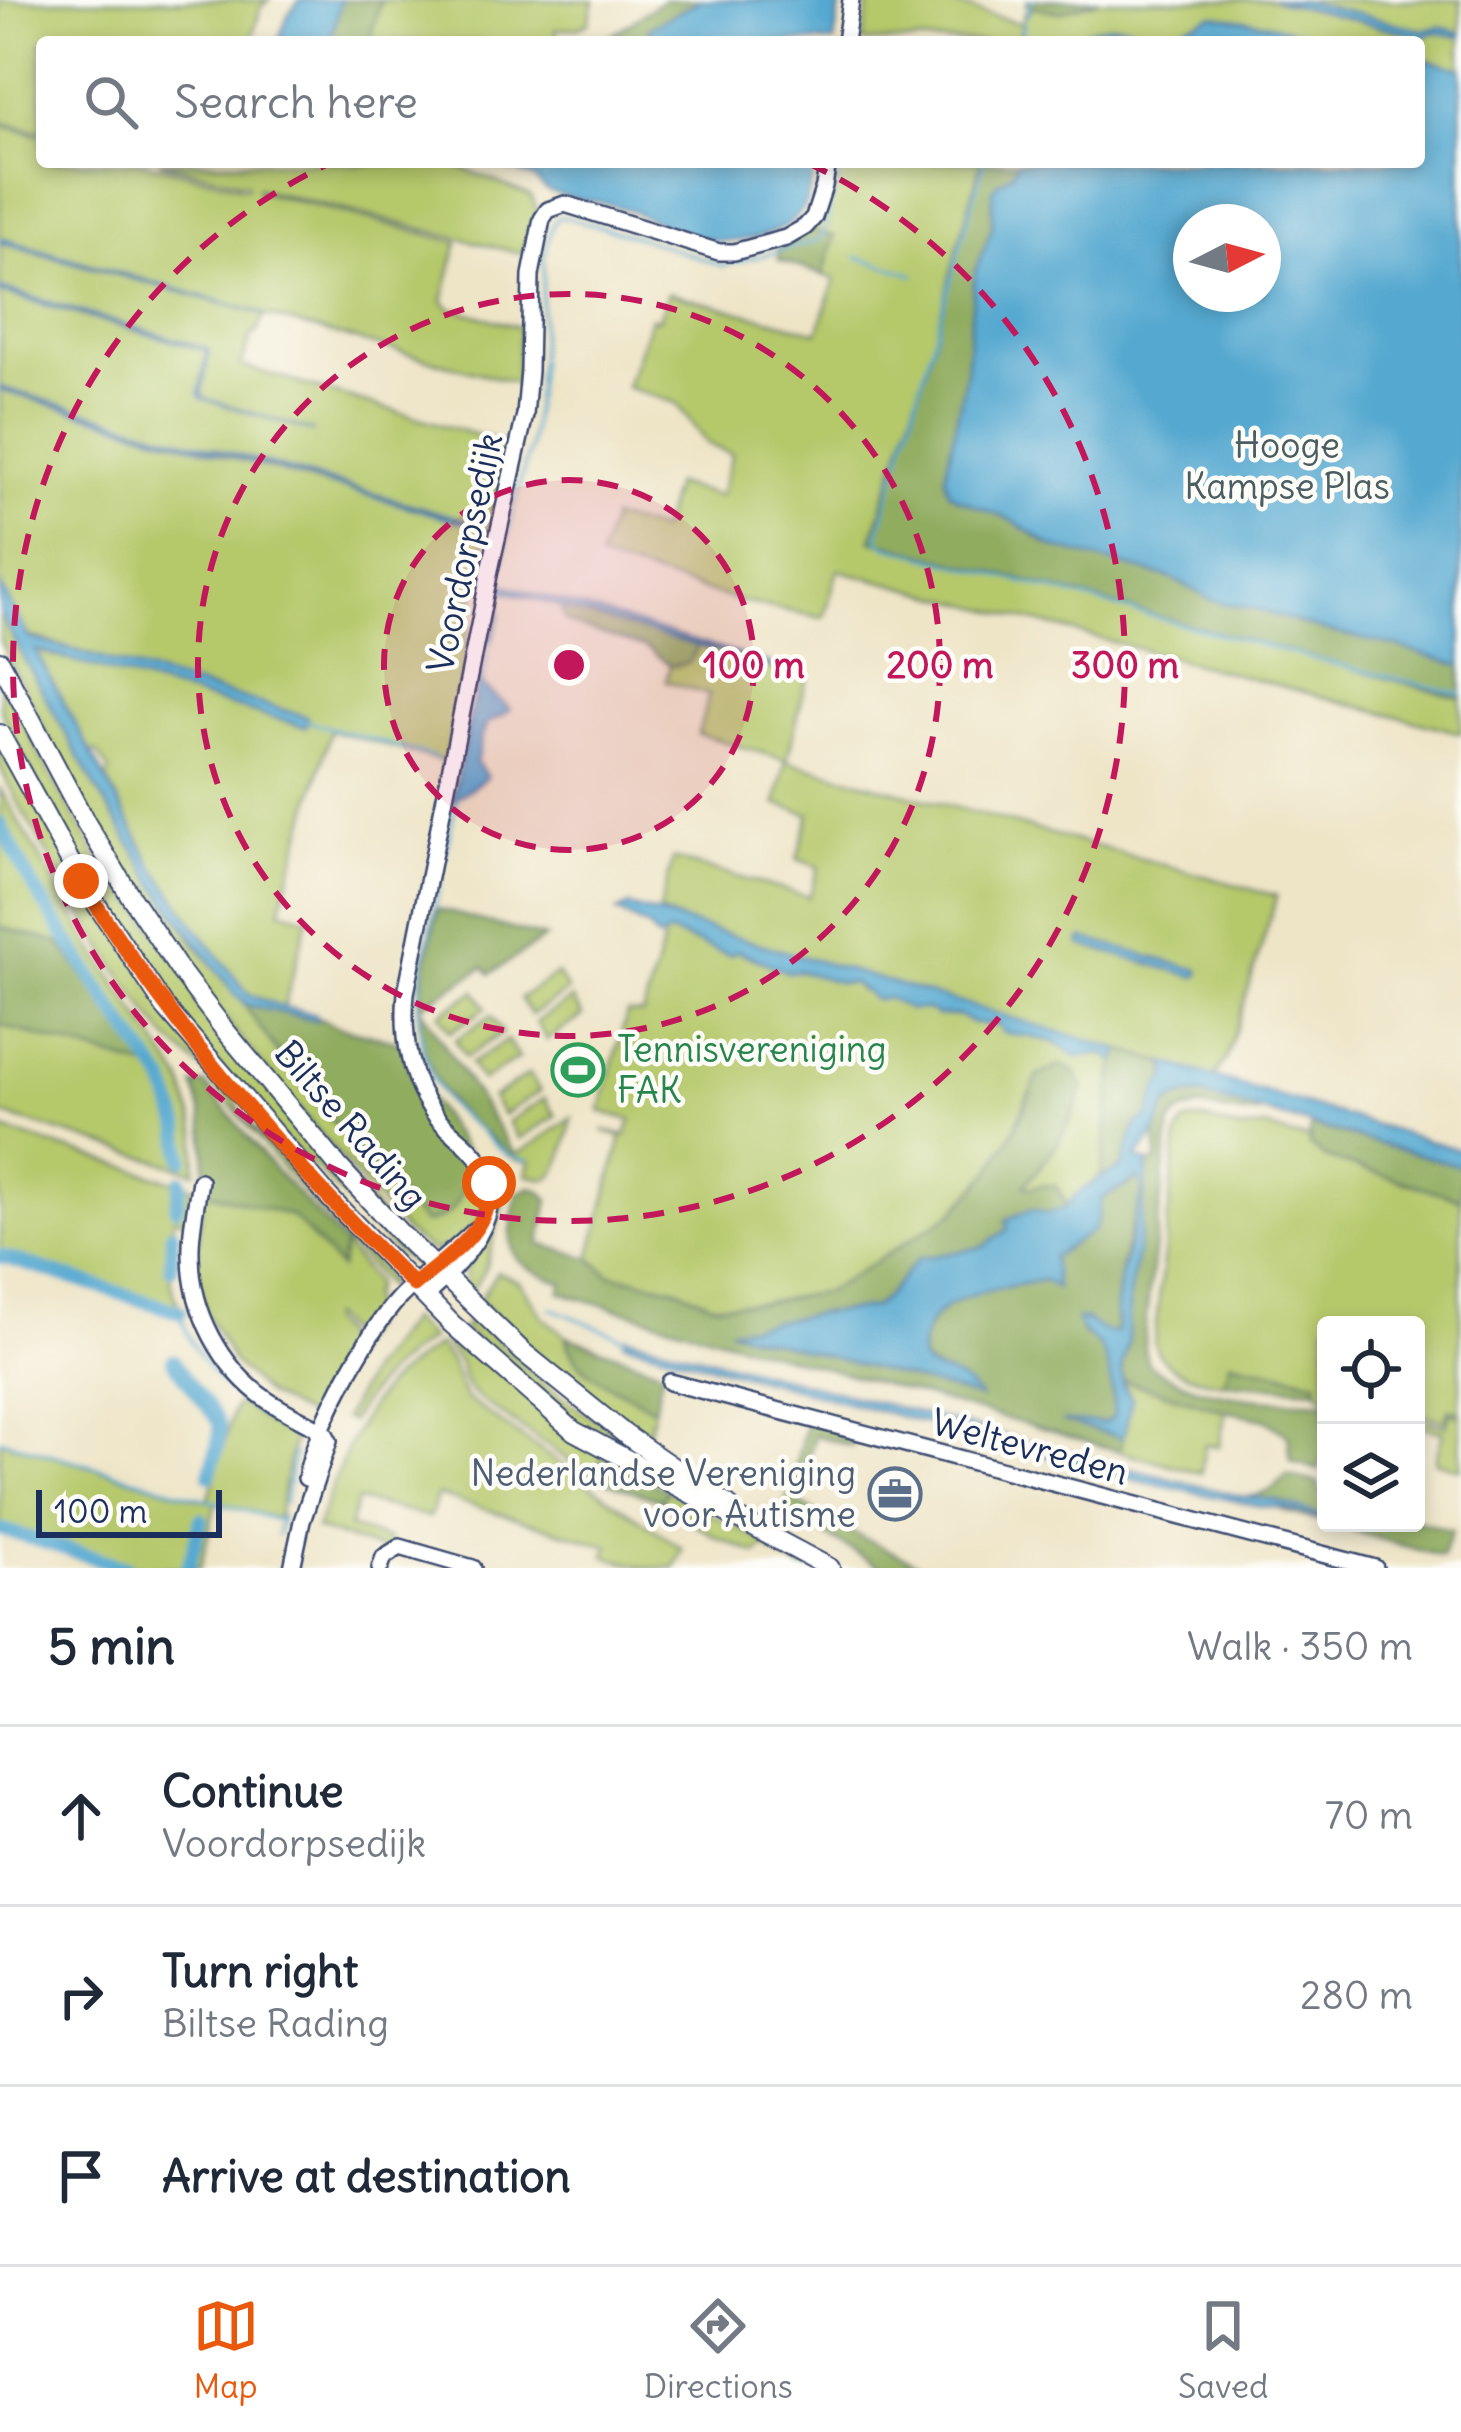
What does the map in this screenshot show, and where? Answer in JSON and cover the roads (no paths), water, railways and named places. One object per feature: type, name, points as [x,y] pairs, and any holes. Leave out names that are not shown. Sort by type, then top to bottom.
[{"type":"main road","name":"Biltse Rading","points":[[0,661],[86,823],[178,968],[338,1166],[500,1332],[578,1398],[765,1533]]},
{"type":"main road","name":"Biltse Rading","points":[[0,734],[81,881],[165,1007],[328,1196],[420,1290],[508,1376],[574,1431],[830,1568]]},
{"type":"street","points":[[846,36],[851,0]]},
{"type":"street","name":"Voordorpsedijk","points":[[317,1428],[397,1301],[420,1290],[477,1240],[490,1198],[482,1164],[436,1115],[417,1082],[404,1016],[490,570],[525,415],[531,275],[542,219],[548,210],[566,204],[719,252],[757,248],[786,238],[814,217],[827,168]]},
{"type":"street","points":[[200,1181],[190,1253],[192,1280],[213,1339],[246,1383],[317,1428],[329,1441],[292,1568]]},
{"type":"street","name":"Weltevreden","points":[[670,1382],[1375,1568]]},
{"type":"street","points":[[380,1568],[384,1557],[400,1547],[473,1568]]},
{"type":"water","points":[[300,0],[341,0],[332,36],[280,36]]},
{"type":"water","points":[[701,0],[841,0],[835,36],[651,36],[649,28]]},
{"type":"water","points":[[1274,0],[1299,0],[1423,30],[1440,27],[1461,33],[1461,37],[1434,32],[1419,36]]},
{"type":"water","points":[[1212,15],[1312,36],[1149,36]]},
{"type":"water","points":[[1118,25],[1149,36],[1077,36]]},
{"type":"water","name":"Hooge Kampse Plas","points":[[1425,59],[1461,68],[1461,666],[1212,600],[1171,578],[1053,547],[1013,521],[949,492],[945,477],[966,373],[975,272],[992,228],[997,184],[1015,168],[1425,168]]},
{"type":"water","points":[[506,168],[814,168],[802,210],[787,225],[760,236],[722,241],[688,234],[611,205],[554,193],[533,178]]},
{"type":"water","points":[[0,238],[263,314],[1,243]]},
{"type":"water","points":[[0,288],[208,349],[204,398],[314,432],[201,398],[206,350],[0,292]]},
{"type":"water","points":[[0,390],[466,520],[481,526]]},
{"type":"water","points":[[499,584],[774,665],[505,591],[499,595],[500,616],[492,641],[488,641]]},
{"type":"water","points":[[0,585],[29,638],[308,717],[305,727],[35,650],[152,864],[196,927],[249,995],[315,1014],[317,1020],[247,1005],[234,994],[155,884],[95,786],[7,628],[0,613]]},
{"type":"water","points":[[479,674],[483,686],[510,709],[489,722],[484,731],[476,761],[487,777],[452,801]]},
{"type":"water","points":[[629,906],[1121,1050],[1116,1061],[1103,1054],[1077,1057],[1052,1041],[1002,1032],[1000,1026],[973,1023],[958,1015],[938,1016],[926,1009],[909,1010],[888,998],[875,1000],[853,983],[787,972],[738,951],[729,955],[670,933],[658,939],[648,928],[617,912]]},
{"type":"water","points":[[1083,938],[1200,974],[1197,977],[1081,945]]},
{"type":"water","points":[[1166,1063],[1461,1150],[1461,1166],[1199,1094],[1173,1100],[1136,1158],[1148,1163],[1121,1369],[1123,1386],[1132,1399],[1123,1438],[1062,1421],[1104,1423],[1114,1416],[1104,1355],[1077,1319],[1116,1333],[1121,1275],[1143,1189],[1138,1178],[1102,1198],[1095,1229],[1052,1257],[1056,1288],[1043,1280],[969,1296],[951,1304],[926,1329],[923,1363],[960,1380],[980,1398],[729,1329],[873,1308],[918,1259],[983,1247],[1008,1229],[1006,1220],[1031,1209],[1048,1213],[1066,1207],[1076,1194],[1122,1168],[1136,1125],[1149,1117],[1168,1075]]},
{"type":"water","points":[[626,1336],[1142,1472],[1274,1500],[1317,1518],[1139,1481],[624,1342]]},
{"type":"waterway","points":[[1027,16],[1031,0]]},
{"type":"waterway","points":[[1021,36],[1022,22]]},
{"type":"waterway","points":[[500,583],[530,447],[544,257],[558,217],[723,266],[819,240],[840,168]]},
{"type":"waterway","points":[[982,168],[877,539],[887,546],[1301,656],[1461,694]]},
{"type":"waterway","points":[[856,257],[915,275]]},
{"type":"waterway","points":[[482,683],[490,639]]},
{"type":"waterway","points":[[306,721],[437,758]]},
{"type":"waterway","points":[[457,798],[420,983],[422,1044],[431,1074],[450,1106],[503,1151],[529,1160]]},
{"type":"waterway","points":[[0,824],[31,883],[165,1082],[179,1124],[183,1159]]},
{"type":"waterway","points":[[176,1208],[181,1181]]},
{"type":"waterway","points":[[171,1268],[172,1233]]},
{"type":"waterway","points":[[0,1256],[180,1312]]},
{"type":"waterway","points":[[551,1308],[627,1339]]},
{"type":"waterway","points":[[180,1312],[198,1353],[226,1387],[299,1438]]},
{"type":"waterway","points":[[173,1360],[219,1425],[210,1475]]},
{"type":"waterway","points":[[0,1439],[280,1521]]},
{"type":"waterway","points":[[284,1504],[294,1454]]},
{"type":"waterway","points":[[277,1535],[281,1516]]},
{"type":"waterway","points":[[188,1568],[201,1519]]},
{"type":"waterway","points":[[0,1529],[128,1568]]},
{"type":"place","name":"Tennisvereniging FAK","points":[[578,1070]]},
{"type":"place","name":"Nederlandse Vereniging voor Autisme","points":[[895,1494]]}]
